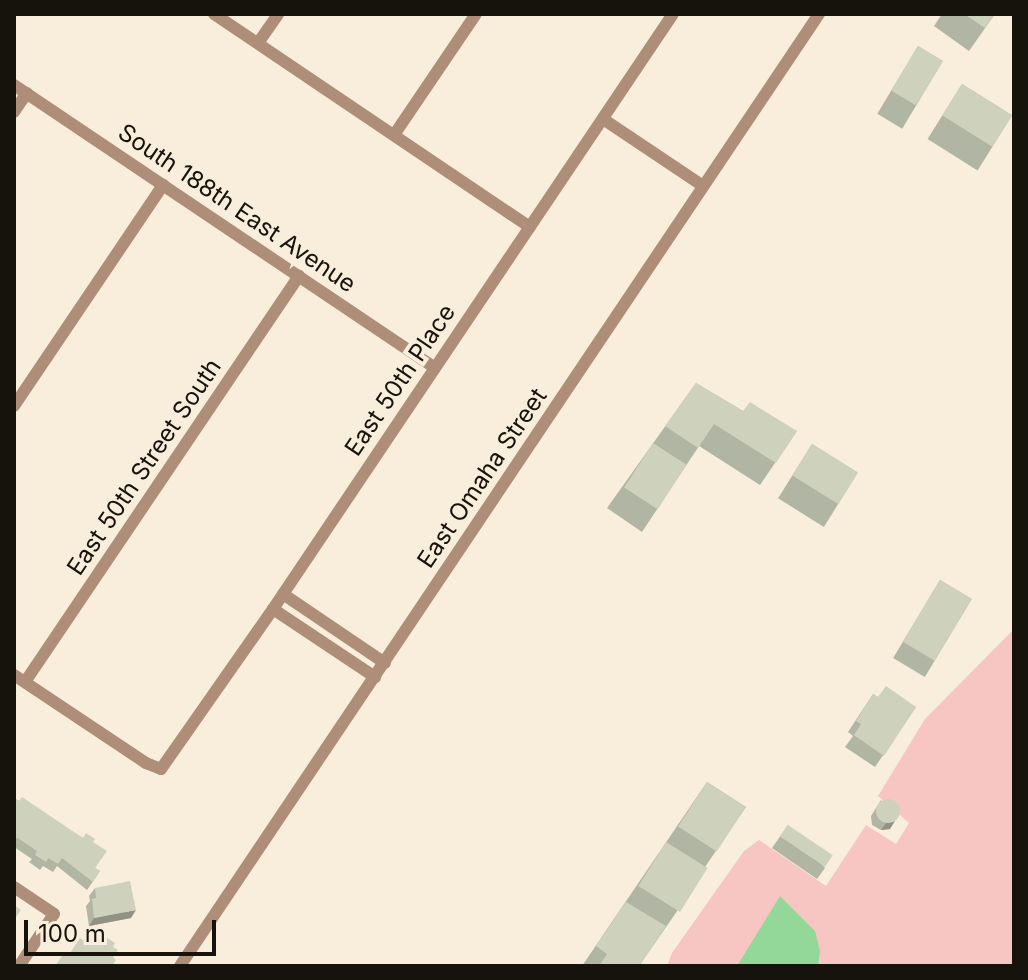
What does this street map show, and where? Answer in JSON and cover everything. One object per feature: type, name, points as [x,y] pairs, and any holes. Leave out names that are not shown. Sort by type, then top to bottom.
[{"type":"street","points":[[214,14],[530,227]]},
{"type":"street","points":[[258,43],[278,14]]},
{"type":"street","points":[[394,135],[476,14]]},
{"type":"street","name":"East 50th Place","points":[[20,678],[146,763],[161,769],[273,609],[673,14]]},
{"type":"street","name":"East Omaha Street","points":[[180,966],[819,14]]},
{"type":"street","name":"South 188th East Avenue","points":[[14,85],[435,368]]},
{"type":"street","points":[[14,112],[27,93]]},
{"type":"street","points":[[603,119],[703,186]]},
{"type":"street","points":[[14,406],[163,185]]},
{"type":"street","name":"East 50th Street South","points":[[20,678],[299,276]]},
{"type":"street","points":[[283,594],[385,663]]},
{"type":"street","points":[[273,609],[375,677]]},
{"type":"street","points":[[14,887],[54,914],[19,966]]},
{"type":"shaded area","points":[[1014,629],[1014,966],[667,966],[672,953],[744,851],[759,840],[826,886],[866,825],[896,844],[909,823],[878,796],[925,719]]},
{"type":"shaded area","points":[[780,896],[815,931],[820,951],[818,966],[737,966]]},
{"type":"building","points":[[964,14],[995,14],[985,28]]},
{"type":"building","points":[[918,46],[943,61],[916,106],[891,91]]},
{"type":"building","points":[[962,84],[1012,115],[992,147],[942,115]]},
{"type":"building","points":[[696,383],[743,411],[750,402],[797,431],[776,463],[714,424],[698,448],[665,426]]},
{"type":"building","points":[[653,443],[687,465],[658,509],[624,487]]},
{"type":"building","points":[[812,444],[858,473],[838,504],[792,475]]},
{"type":"building","points":[[940,580],[972,599],[935,661],[903,642]]},
{"type":"building","points":[[886,686],[916,707],[884,756],[854,735],[861,724],[856,721],[873,694],[878,697]]},
{"type":"building","points":[[707,782],[746,807],[717,852],[678,826]]},
{"type":"building","points":[[22,797],[83,838],[86,833],[107,851],[95,868],[100,871],[93,882],[62,858],[58,864],[48,858],[46,862],[35,855],[37,851],[14,838],[14,798],[19,801]]},
{"type":"building","points":[[888,799],[899,806],[900,811],[893,822],[888,823],[877,816],[876,811],[883,800]]},
{"type":"building","points":[[788,825],[833,855],[825,867],[780,837]]},
{"type":"building","points":[[666,842],[708,868],[680,912],[638,886]]},
{"type":"building","points":[[130,881],[136,910],[94,918],[92,899],[96,898],[95,888]]},
{"type":"building","points":[[626,902],[666,926],[639,966],[599,966],[607,954],[596,946]]},
{"type":"building","points":[[14,905],[21,910],[14,920]]},
{"type":"building","points":[[92,928],[115,943],[113,947],[118,950],[112,966],[55,966],[62,956],[68,956],[80,938],[84,941]]}]
